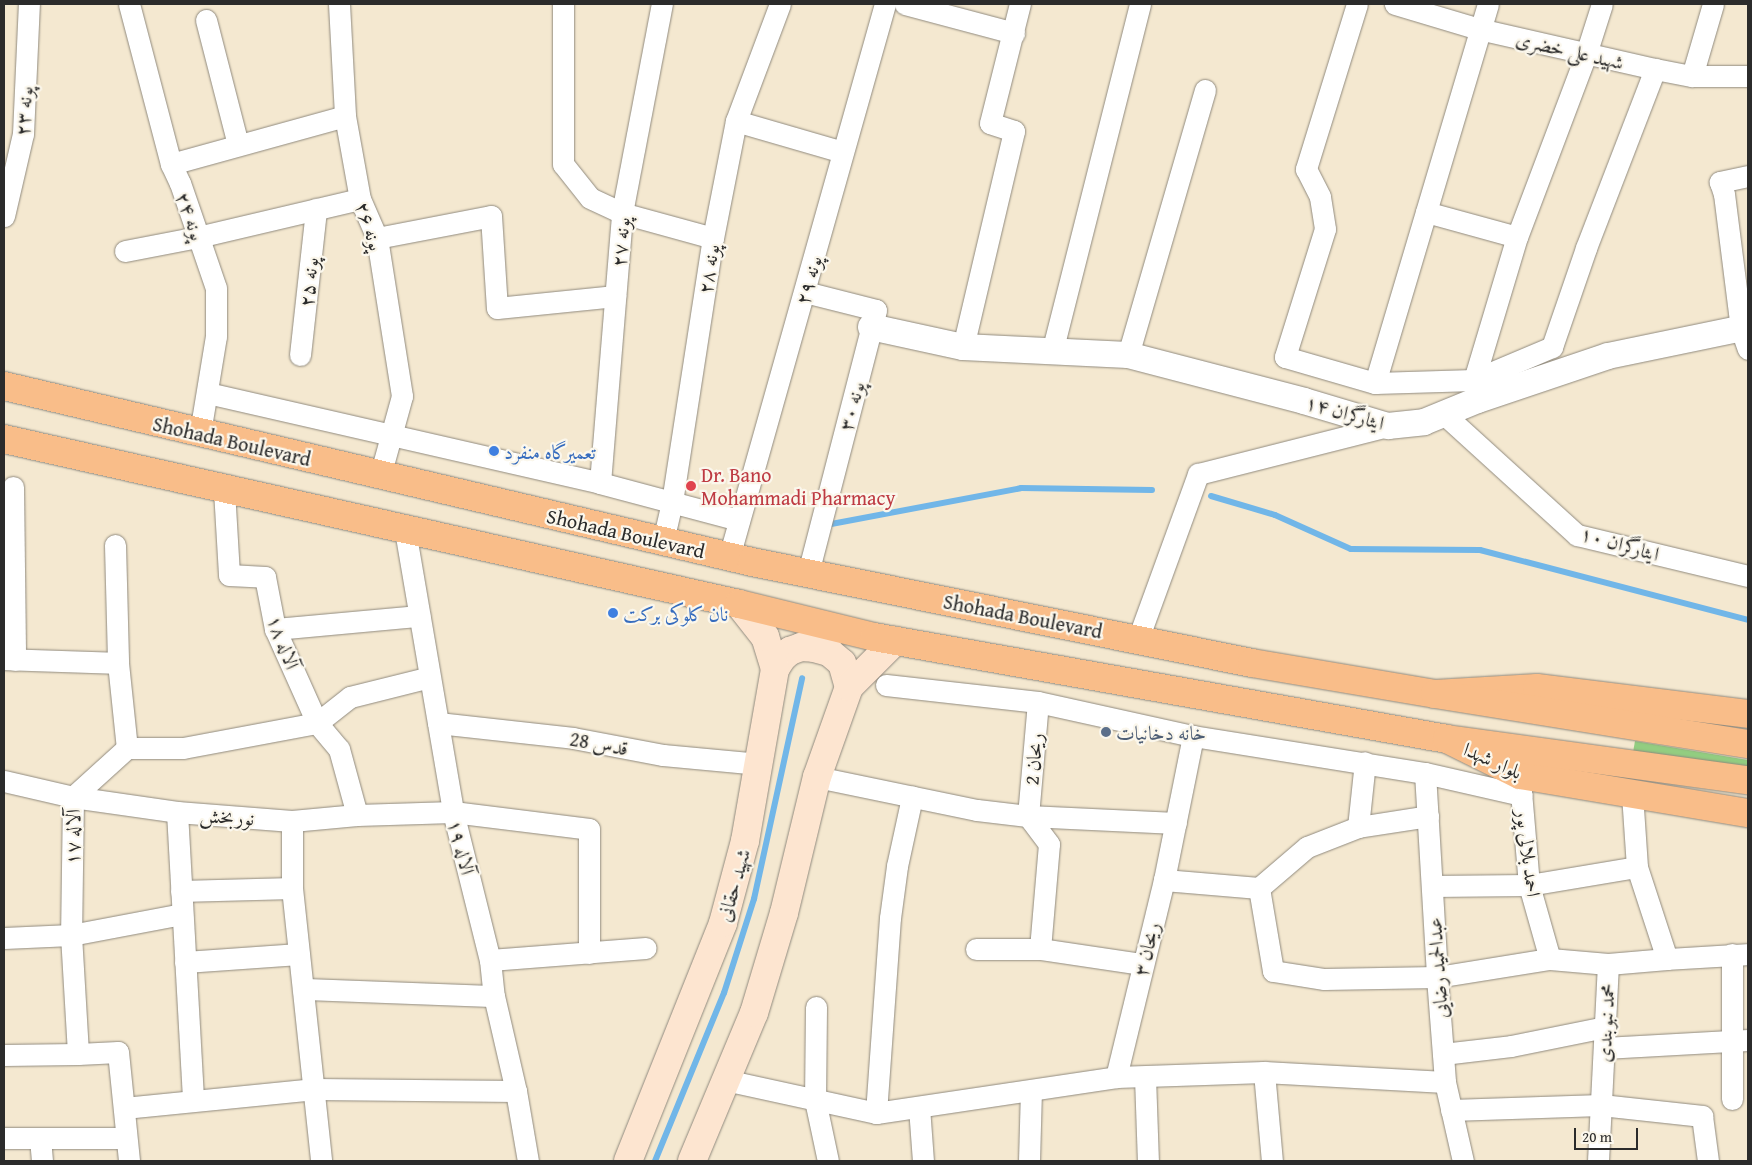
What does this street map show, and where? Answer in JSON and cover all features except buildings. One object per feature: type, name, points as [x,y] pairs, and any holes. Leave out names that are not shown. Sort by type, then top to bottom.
[{"type":"main road","name":"Shohada Boulevard","points":[[4,386],[380,476],[729,556],[1138,639]]},
{"type":"main road","points":[[4,439],[895,640]]},
{"type":"main road","name":"شهید حقانی","points":[[628,1161],[723,923],[745,841],[760,764],[775,669],[765,637],[739,604]]},
{"type":"main road","points":[[1138,639],[1252,664],[1748,744]]},
{"type":"main road","points":[[692,1161],[759,997],[784,913],[816,777],[849,686],[895,640]]},
{"type":"main road","name":"بلوار شهدا","points":[[895,640],[1447,739],[1521,785],[1632,793],[1748,813]]},
{"type":"main road","points":[[775,669],[782,658],[790,651],[801,647],[814,648],[829,652],[842,663],[849,686]]},
{"type":"main road","points":[[1435,694],[1537,688],[1748,714]]},
{"type":"main road","points":[[1447,739],[1748,780]]},
{"type":"street","name":"پونه ۲۳","points":[[4,215],[8,179],[23,134],[29,4]]},
{"type":"street","name":"پونه ۲۴","points":[[129,4],[171,164],[216,288],[216,336],[200,433]]},
{"type":"street","name":"پونه ۲۶","points":[[338,4],[345,116],[360,199],[377,238],[402,396],[380,476]]},
{"type":"street","points":[[563,4],[563,164],[590,198],[622,213],[713,238]]},
{"type":"street","name":"پونه ۲۷","points":[[600,483],[622,213],[662,4]]},
{"type":"street","name":"پونه ۲۸","points":[[663,541],[672,502],[713,238],[736,121],[780,4]]},
{"type":"street","name":"پونه ۲۹","points":[[729,556],[885,4]]},
{"type":"street","points":[[905,4],[1014,33]]},
{"type":"street","points":[[963,347],[1014,131],[990,123],[1020,4]]},
{"type":"street","points":[[1052,352],[1140,4]]},
{"type":"street","points":[[1357,4],[1306,168],[1320,197],[1325,229],[1285,356],[1375,383],[1474,380],[1552,347],[1586,248],[1655,69]]},
{"type":"street","name":"شهید علی خضری","points":[[1395,4],[1479,29],[1655,69],[1692,76],[1748,76]]},
{"type":"street","points":[[1375,383],[1488,4]]},
{"type":"street","points":[[1474,380],[1517,237],[1586,54],[1602,4]]},
{"type":"street","points":[[1692,76],[1713,4]]},
{"type":"street","points":[[206,20],[238,145]]},
{"type":"street","points":[[1128,355],[1205,90]]},
{"type":"street","points":[[171,164],[345,116]]},
{"type":"street","points":[[736,121],[843,152]]},
{"type":"street","points":[[1746,335],[1724,194],[1720,182],[1748,176]]},
{"type":"street","points":[[125,251],[198,237],[360,199]]},
{"type":"street","name":"پونه ۲۵","points":[[300,355],[316,209]]},
{"type":"street","points":[[1426,212],[1517,237]]},
{"type":"street","points":[[377,238],[492,216],[497,308],[615,296]]},
{"type":"street","name":"پونه ۳۰","points":[[804,292],[876,310],[808,573]]},
{"type":"street","name":"ایثارگران ۱۴","points":[[872,327],[963,347],[1128,355],[1304,401],[1388,426],[1424,422],[1608,356],[1746,335]]},
{"type":"street","points":[[208,393],[600,483],[739,520]]},
{"type":"street","name":"ایثارگران ۱۰","points":[[1444,414],[1578,535],[1748,576]]},
{"type":"street","points":[[1138,639],[1198,474],[1388,426]]},
{"type":"street","points":[[13,487],[9,659],[118,663]]},
{"type":"street","name":"آلاله ۱۸","points":[[224,490],[230,575],[265,577],[275,629],[317,723],[339,748],[357,815]]},
{"type":"street","name":"آلاله ۱۹","points":[[405,530],[453,812],[490,960],[494,996],[516,1091],[528,1161]]},
{"type":"street","points":[[116,545],[118,663],[127,748],[183,748],[317,723],[350,697],[430,677]]},
{"type":"street","points":[[275,629],[419,616]]},
{"type":"street","points":[[886,685],[1038,702],[1193,736],[1425,773],[1521,785]]},
{"type":"street","name":"ریحان 2","points":[[1028,816],[1038,702]]},
{"type":"street","name":"قدس 28","points":[[438,724],[573,738],[663,754],[760,764]]},
{"type":"street","name":"ریحان ۳","points":[[1116,1077],[1164,880],[1193,736]]},
{"type":"street","name":"آلاله ۱۷","points":[[78,1054],[71,935],[73,797],[127,748]]},
{"type":"street","points":[[1358,828],[1365,762]]},
{"type":"street","name":"عبدالحمید رضایی","points":[[1425,773],[1445,1082],[1463,1161]]},
{"type":"street","points":[[816,777],[966,809],[1028,816],[1176,823]]},
{"type":"street","name":"نوربخش","points":[[4,781],[73,797],[177,812],[292,821],[357,815],[453,812],[589,829],[589,953]]},
{"type":"street","name":"احمد بلالی پور","points":[[1521,785],[1529,885],[1550,959]]},
{"type":"street","points":[[1632,793],[1637,868],[1667,958]]},
{"type":"street","points":[[876,1113],[890,918],[897,866],[912,797]]},
{"type":"street","points":[[177,812],[193,1100]]},
{"type":"street","points":[[1028,816],[1050,844],[1040,949]]},
{"type":"street","points":[[1164,880],[1259,888],[1307,847],[1358,828],[1428,816]]},
{"type":"street","points":[[292,821],[292,888],[315,1089],[321,1161]]},
{"type":"street","points":[[1432,886],[1529,885],[1637,868]]},
{"type":"street","points":[[181,890],[292,888]]},
{"type":"street","points":[[1259,888],[1273,971],[1324,979],[1437,977],[1550,959],[1608,964]]},
{"type":"street","points":[[4,938],[71,935],[182,914]]},
{"type":"street","points":[[490,960],[646,948]]},
{"type":"street","points":[[976,948],[1040,949],[1142,964]]},
{"type":"street","points":[[185,962],[299,954]]},
{"type":"street","points":[[1732,1099],[1740,1041],[1740,954]]},
{"type":"street","name":"محمد نبوبندی","points":[[1598,1161],[1608,964],[1667,958],[1740,954]]},
{"type":"street","points":[[303,989],[494,996]]},
{"type":"street","points":[[816,1007],[815,1100],[828,1161]]},
{"type":"street","points":[[1443,1054],[1511,1046],[1605,1026]]},
{"type":"street","points":[[1604,1048],[1740,1041]]},
{"type":"street","points":[[4,1055],[118,1052],[129,1161]]},
{"type":"street","points":[[725,1080],[876,1113],[1116,1077],[1264,1072],[1445,1082]]},
{"type":"street","points":[[1264,1072],[1272,1161]]},
{"type":"street","points":[[1145,1077],[1148,1161]]},
{"type":"street","points":[[124,1108],[315,1089],[516,1091]]},
{"type":"street","points":[[1029,1161],[1031,1091]]},
{"type":"street","points":[[1451,1110],[1601,1105],[1702,1116],[1708,1161]]},
{"type":"street","points":[[918,1107],[923,1161]]},
{"type":"street","points":[[4,1138],[126,1138]]},
{"type":"street","points":[[40,1138],[42,1161]]},
{"type":"green space","points":[[1635,741],[1748,760],[1748,775],[1632,758]]},
{"type":"waterway","points":[[826,525],[1021,488],[1152,490]]},
{"type":"waterway","points":[[1211,496],[1275,515],[1351,549],[1480,550],[1748,620]]},
{"type":"waterway","points":[[655,1161],[724,993],[754,899],[802,678]]},
{"type":"place","name":"تعمیرگاه منفرد","points":[[494,451]]},
{"type":"place","name":"Dr. Bano Mohammadi Pharmacy","points":[[691,486]]},
{"type":"place","name":"نان کلوکی برکت","points":[[613,613]]},
{"type":"place","name":"خانه دخانیات","points":[[1106,732]]}]
